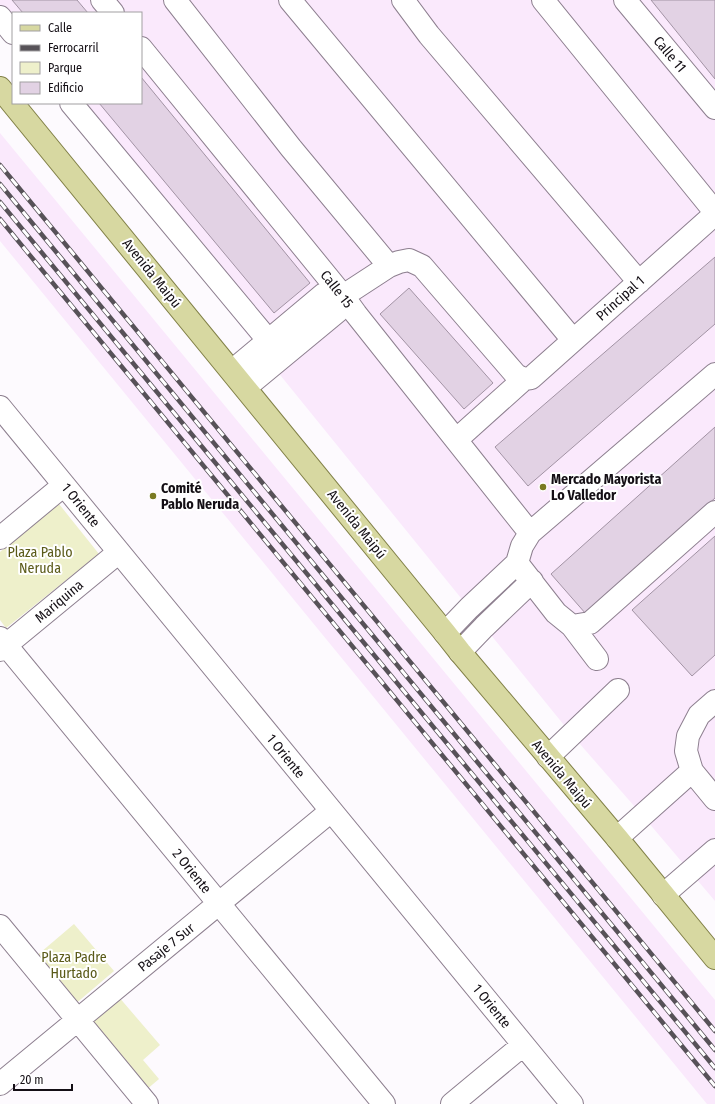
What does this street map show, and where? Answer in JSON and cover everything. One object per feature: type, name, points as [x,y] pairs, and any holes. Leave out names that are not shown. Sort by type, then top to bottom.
[{"type":"main road","name":"Avenida Maipú","points":[[0,88],[12,103]]},
{"type":"main road","name":"Avenida Maipú","points":[[13,104],[246,387],[460,652],[617,838],[715,958]]},
{"type":"street","points":[[102,0],[112,12]]},
{"type":"street","points":[[175,0],[291,148],[389,266]]},
{"type":"street","points":[[290,0],[573,340]]},
{"type":"street","points":[[403,0],[429,35],[639,282]]},
{"type":"street","points":[[543,0],[715,213]]},
{"type":"street","name":"Calle 11","points":[[625,0],[715,108]]},
{"type":"street","points":[[0,18],[12,32]]},
{"type":"street","name":"Calle 15","points":[[142,49],[343,296],[530,533]]},
{"type":"street","points":[[72,104],[268,340]]},
{"type":"street","name":"Principal 1","points":[[456,440],[524,379],[531,378],[715,213]]},
{"type":"street","points":[[246,387],[338,311],[343,296],[389,266],[409,260],[422,266],[516,375],[524,379]]},
{"type":"street","points":[[232,371],[324,294],[343,296]]},
{"type":"street","points":[[446,633],[469,608],[517,563],[522,546],[530,533],[715,374]]},
{"type":"street","name":"1 Oriente","points":[[0,407],[572,1104]]},
{"type":"street","points":[[0,538],[64,485]]},
{"type":"street","points":[[572,626],[590,622],[715,512]]},
{"type":"street","name":"Mariquina","points":[[2,644],[119,552]]},
{"type":"street","points":[[517,563],[556,613],[572,626],[597,659]]},
{"type":"street","points":[[460,652],[532,581]]},
{"type":"street","name":"2 Oriente","points":[[2,644],[384,1104]]},
{"type":"street","points":[[548,757],[618,690]]},
{"type":"street","points":[[715,701],[699,715],[688,736],[686,751],[692,771],[715,800]]},
{"type":"street","points":[[617,838],[692,771]]},
{"type":"street","name":"Pasaje 7 Sur","points":[[0,1084],[331,811]]},
{"type":"street","points":[[663,895],[715,850]]},
{"type":"street","points":[[0,926],[146,1104]]},
{"type":"street","points":[[452,1104],[523,1045]]},
{"type":"shaded area","name":"Mercado Mayorista Lo Valledor","points":[[0,0],[715,0],[715,901],[572,735],[62,104],[142,104],[142,12],[12,12],[12,43],[0,27]]},
{"type":"shaded area","points":[[0,133],[715,1000],[715,1104],[707,1104],[0,241]]},
{"type":"green space","name":"Plaza Pablo Neruda","points":[[59,504],[99,554],[6,628],[0,620],[0,552]]},
{"type":"green space","name":"Plaza Padre Hurtado","points":[[74,924],[114,971],[74,1005],[34,958]]},
{"type":"green space","name":"Plaza Padre Hurtado","points":[[118,996],[160,1045],[143,1060],[159,1079],[146,1090],[87,1022]]},
{"type":"building","points":[[12,0],[77,0],[87,12],[22,12]]},
{"type":"building","points":[[651,0],[715,0],[715,79]]},
{"type":"building","points":[[142,78],[310,283],[274,313],[100,104],[142,104]]},
{"type":"building","points":[[715,257],[715,324],[528,486],[495,447]]},
{"type":"building","points":[[409,288],[493,383],[464,409],[380,314]]},
{"type":"building","points":[[715,427],[715,498],[586,614],[551,574]]},
{"type":"building","points":[[715,536],[715,655],[692,676],[632,610]]},
{"type":"railway","points":[[0,165],[715,1031]]},
{"type":"railway","points":[[0,184],[715,1050]]},
{"type":"railway","points":[[0,202],[715,1068]]},
{"type":"railway","points":[[0,219],[715,1086]]},
{"type":"place","name":"Mercado Mayorista Lo Valledor","points":[[543,487]]},
{"type":"place","name":"Comité Pablo Neruda","points":[[153,496]]}]
